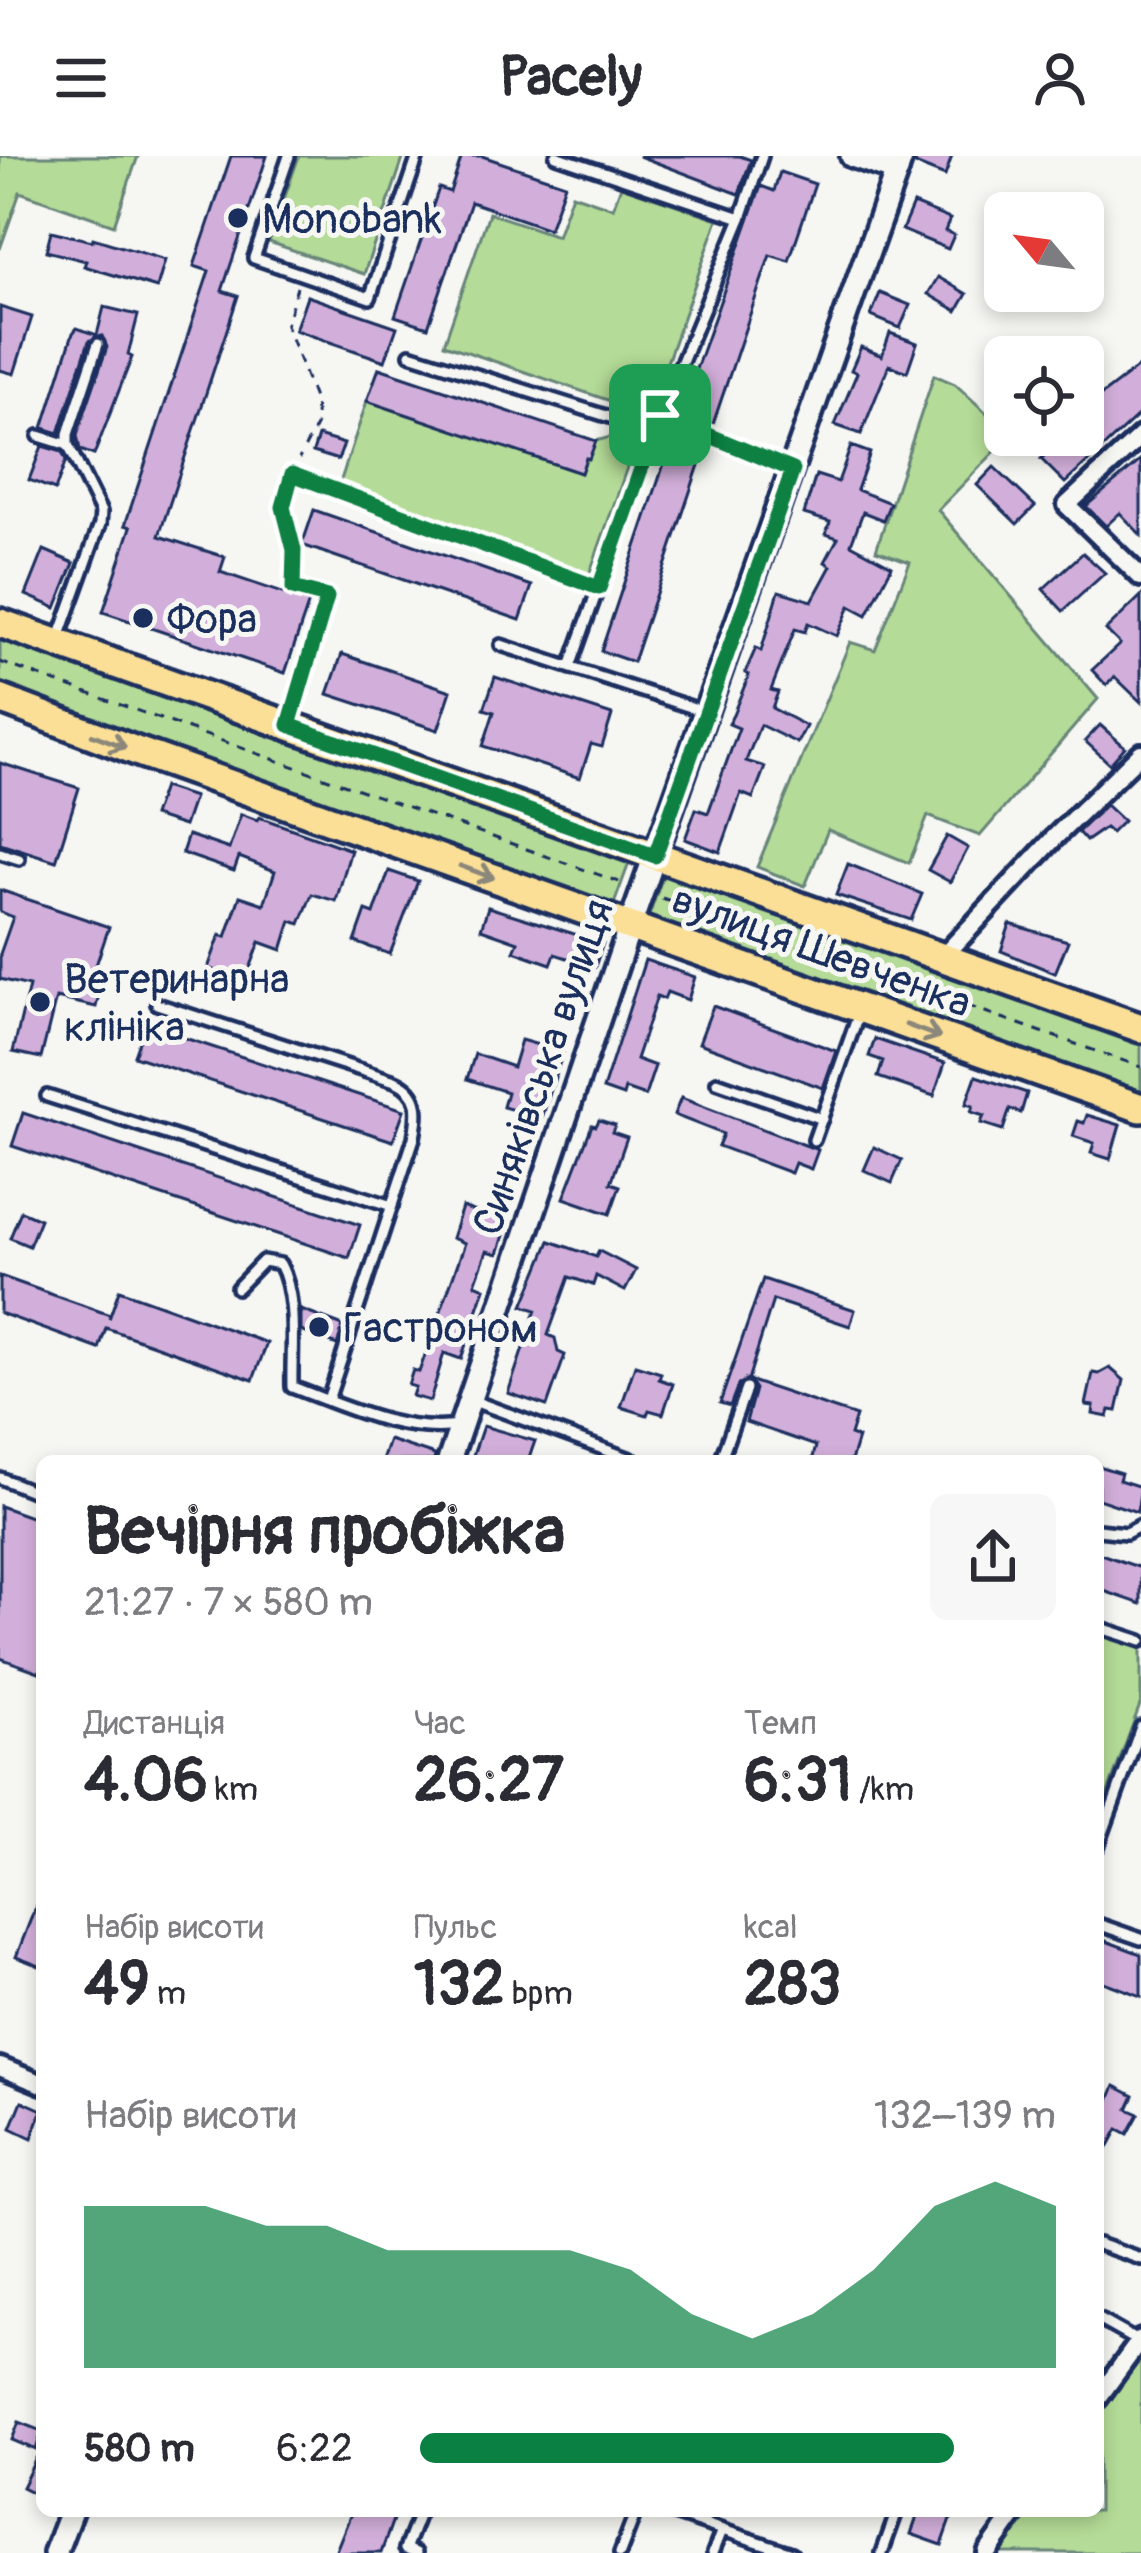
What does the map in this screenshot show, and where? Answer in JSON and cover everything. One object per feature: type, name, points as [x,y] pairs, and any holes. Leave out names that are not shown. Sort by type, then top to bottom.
[{"type":"main road","name":"вулиця Шевченка","points":[[0,623],[1141,1028]]},
{"type":"main road","name":"вулиця Шевченка","points":[[2,706],[1141,1108]]},
{"type":"street","points":[[852,156],[900,164]]},
{"type":"street","name":"Синяківська вулиця","points":[[451,1455],[630,926],[900,164]]},
{"type":"street","points":[[1141,436],[1067,505],[1141,577]]},
{"type":"street","points":[[941,959],[1141,753]]},
{"type":"street","points":[[0,2067],[36,2082]]},
{"type":"street","points":[[1104,2390],[1140,2340]]},
{"type":"street","points":[[55,2553],[68,2517]]},
{"type":"street","points":[[987,2553],[1013,2517]]},
{"type":"lane","points":[[289,156],[254,258],[370,298],[418,156]]},
{"type":"lane","points":[[556,156],[741,218]]},
{"type":"lane","points":[[570,667],[660,415],[762,156]]},
{"type":"lane","points":[[58,643],[101,512],[68,446],[98,344]]},
{"type":"lane","points":[[410,354],[654,431]]},
{"type":"lane","points":[[660,415],[793,470]]},
{"type":"lane","points":[[39,436],[68,446]]},
{"type":"lane","points":[[292,474],[599,588]]},
{"type":"lane","points":[[289,725],[327,597],[293,588]]},
{"type":"lane","points":[[501,645],[706,712]]},
{"type":"lane","points":[[0,853],[19,859]]},
{"type":"lane","points":[[157,1004],[412,1091],[418,1114],[328,1400]]},
{"type":"lane","points":[[814,1140],[860,1008]]},
{"type":"lane","points":[[717,1082],[822,1119]]},
{"type":"lane","points":[[47,1096],[392,1205]]},
{"type":"lane","points":[[237,1288],[263,1261],[280,1264],[289,1294],[292,1387],[416,1427],[462,1425]]},
{"type":"lane","points":[[722,1455],[746,1389]]},
{"type":"lane","points":[[471,1400],[620,1455]]},
{"type":"lane","points":[[0,1478],[36,1493]]},
{"type":"lane","points":[[1104,1531],[1126,1533],[1141,1525]]},
{"type":"lane","points":[[1104,1630],[1141,1642]]},
{"type":"lane","points":[[1104,1830],[1141,1727]]},
{"type":"lane","points":[[1104,1926],[1141,1939]]},
{"type":"lane","points":[[1104,2246],[1141,2259]]},
{"type":"lane","points":[[1104,2323],[1140,2340]]},
{"type":"lane","points":[[416,2553],[405,2549],[417,2517]]},
{"type":"lane","points":[[620,2553],[634,2517]]},
{"type":"lane","points":[[683,2517],[792,2553]]},
{"type":"lane","points":[[882,2553],[895,2517]]},
{"type":"lane","points":[[713,2553],[722,2530]]},
{"type":"path","points":[[293,588],[294,550],[283,507],[292,474],[316,424],[315,401],[286,325],[300,274]]},
{"type":"path","points":[[0,662],[1141,1067]]},
{"type":"green space","points":[[0,156],[138,156],[114,225],[20,192],[0,249]]},
{"type":"green space","points":[[299,156],[404,156],[364,274],[269,242]]},
{"type":"green space","points":[[621,186],[718,219],[665,368],[639,376],[628,407],[444,344],[489,213],[557,236],[572,194],[613,208]]},
{"type":"green space","points":[[934,375],[955,384],[984,411],[984,456],[991,456],[938,510],[1098,699],[980,836],[928,816],[909,863],[828,830],[805,886],[757,867],[850,642],[875,650],[910,562],[876,550]]},
{"type":"green space","points":[[367,401],[580,473],[596,441],[621,434],[614,456],[629,462],[589,575],[338,489]]},
{"type":"green space","points":[[0,631],[632,855],[614,904],[0,688]]},
{"type":"green space","points":[[666,867],[1141,1038],[1141,1092],[649,916]]},
{"type":"green space","points":[[1104,1635],[1141,1647],[1141,1702],[1104,1803]]},
{"type":"green space","points":[[1141,2339],[1141,2553],[987,2553],[1013,2517],[1104,2517],[1104,2390]]},
{"type":"building","points":[[231,156],[267,156],[222,291],[238,296],[159,536],[225,557],[220,572],[309,602],[285,673],[103,612],[131,527],[125,525],[209,271],[194,266]]},
{"type":"building","points":[[462,156],[482,156],[565,184],[549,229],[471,202],[428,327],[395,316],[439,188],[450,192]]},
{"type":"building","points":[[639,156],[740,156],[751,160],[739,194]]},
{"type":"building","points":[[917,156],[952,156],[945,176],[915,164]]},
{"type":"building","points":[[780,172],[815,184],[789,261],[770,255],[712,427],[680,414],[761,186],[774,191]]},
{"type":"building","points":[[913,204],[950,219],[945,231],[954,235],[948,249],[902,230]]},
{"type":"building","points":[[51,231],[165,260],[157,288],[46,251]]},
{"type":"building","points":[[938,277],[967,294],[957,311],[928,294]]},
{"type":"building","points":[[880,293],[910,305],[900,328],[871,316]]},
{"type":"building","points":[[307,296],[397,327],[385,361],[295,330]]},
{"type":"building","points":[[0,307],[32,317],[14,374],[0,370]]},
{"type":"building","points":[[104,307],[138,315],[128,355],[132,357],[94,455],[80,450],[77,435],[107,347],[102,336],[89,341],[59,433],[43,428],[73,333],[77,328],[97,335]]},
{"type":"building","points":[[890,333],[917,343],[907,372],[889,365],[861,434],[835,425],[857,373],[851,370],[861,347],[882,356]]},
{"type":"building","points":[[1141,365],[1141,413],[1104,447],[1104,393]]},
{"type":"building","points":[[379,368],[596,441],[581,473],[367,401]]},
{"type":"building","points":[[675,431],[706,444],[633,662],[601,651]]},
{"type":"building","points":[[318,436],[344,444],[338,460],[313,452]]},
{"type":"building","points":[[42,446],[62,452],[66,461],[55,490],[29,480]]},
{"type":"building","points":[[851,446],[870,453],[857,490],[890,503],[883,520],[863,512],[851,544],[892,566],[867,615],[850,606],[837,636],[808,623],[805,632],[795,629],[771,690],[778,692],[772,708],[806,726],[797,743],[760,725],[746,761],[765,767],[753,798],[741,793],[720,852],[685,839],[696,809],[708,813],[739,728],[729,724],[749,675],[745,673],[756,648],[761,651],[779,591],[812,601],[831,566],[825,562],[838,538],[826,534],[830,522],[804,514],[816,475],[838,482]]},
{"type":"building","points":[[1044,456],[1094,456],[1065,483],[1041,459]]},
{"type":"building","points":[[1141,460],[1141,535],[1120,513],[1106,526],[1086,506]]},
{"type":"building","points":[[994,467],[1035,506],[1017,524],[977,485]]},
{"type":"building","points":[[314,510],[532,586],[520,620],[302,545]]},
{"type":"building","points":[[44,550],[74,563],[56,608],[26,595]]},
{"type":"building","points":[[1083,553],[1105,573],[1063,611],[1043,589]]},
{"type":"building","points":[[1141,596],[1141,702],[1115,677],[1106,685],[1092,670],[1120,644],[1106,630]]},
{"type":"building","points":[[342,654],[451,691],[438,730],[328,694]]},
{"type":"building","points":[[495,677],[612,715],[602,747],[591,744],[580,778],[483,746],[494,712],[484,709]]},
{"type":"building","points":[[1100,725],[1125,747],[1110,764],[1085,741]]},
{"type":"building","points":[[0,763],[79,788],[56,861],[0,843]]},
{"type":"building","points":[[163,787],[194,797],[184,826],[153,816]]},
{"type":"building","points":[[1106,805],[1123,821],[1111,833],[1105,828],[1086,841],[1078,832]]},
{"type":"building","points":[[241,814],[351,850],[336,901],[312,894],[300,924],[291,921],[282,950],[260,942],[245,982],[208,968],[220,935],[226,937],[240,896],[264,904],[275,871],[239,857],[234,871],[182,853],[188,835],[229,849]]},
{"type":"building","points":[[947,836],[968,848],[950,882],[928,870]]},
{"type":"building","points":[[848,864],[922,894],[911,920],[836,895]]},
{"type":"building","points":[[389,871],[418,881],[390,954],[355,942],[366,911],[374,914]]},
{"type":"building","points":[[0,890],[109,927],[94,971],[104,973],[96,1007],[56,998],[41,1058],[13,1052],[29,986],[0,979],[0,954],[13,917],[0,912]]},
{"type":"building","points":[[488,907],[603,943],[595,967],[555,954],[551,964],[514,951],[518,942],[481,929]]},
{"type":"building","points":[[1010,924],[1068,941],[1055,973],[1001,951]]},
{"type":"building","points":[[645,960],[695,977],[688,1000],[667,992],[664,999],[657,996],[636,1059],[655,1066],[645,1096],[625,1089],[623,1096],[603,1089]]},
{"type":"building","points":[[713,1006],[836,1051],[823,1088],[699,1043]]},
{"type":"building","points":[[145,1025],[404,1110],[393,1141],[134,1056]]},
{"type":"building","points":[[875,1039],[945,1063],[934,1096],[878,1077],[883,1061],[869,1056]]},
{"type":"building","points":[[521,1040],[563,1052],[542,1118],[503,1107],[507,1092],[467,1079],[475,1054],[513,1067]]},
{"type":"building","points":[[976,1076],[1027,1093],[1021,1113],[1010,1109],[1003,1130],[981,1123],[984,1116],[971,1112],[973,1106],[966,1104]]},
{"type":"building","points":[[681,1098],[818,1150],[811,1169],[795,1163],[791,1173],[718,1146],[723,1134],[674,1115]]},
{"type":"building","points":[[23,1113],[360,1225],[349,1258],[12,1146]]},
{"type":"building","points":[[1087,1115],[1120,1125],[1110,1159],[1091,1153],[1094,1143],[1073,1136],[1078,1121],[1084,1123]]},
{"type":"building","points":[[599,1120],[615,1125],[612,1132],[627,1137],[611,1183],[620,1186],[610,1214],[564,1198],[592,1125]]},
{"type":"building","points":[[874,1147],[902,1160],[892,1183],[864,1170]]},
{"type":"building","points":[[462,1207],[508,1223],[498,1254],[487,1251],[475,1284],[485,1288],[461,1359],[444,1353],[430,1401],[412,1396],[415,1387],[408,1385],[413,1370],[419,1372],[465,1243],[452,1238]]},
{"type":"building","points":[[21,1211],[40,1219],[29,1246],[10,1238]]},
{"type":"building","points":[[550,1241],[596,1257],[599,1251],[636,1270],[625,1291],[596,1276],[593,1285],[569,1277],[548,1335],[565,1355],[547,1406],[508,1393],[536,1310],[523,1306]]},
{"type":"building","points":[[0,1276],[110,1315],[109,1319],[119,1290],[267,1343],[253,1380],[106,1328],[99,1349],[0,1313]]},
{"type":"building","points":[[763,1279],[855,1310],[850,1326],[773,1300],[748,1380],[738,1385],[730,1406],[720,1403]]},
{"type":"building","name":"Гастроном","points":[[301,1310],[343,1326],[337,1345],[301,1331]]},
{"type":"building","points":[[635,1365],[661,1373],[659,1379],[673,1384],[663,1414],[649,1410],[647,1415],[621,1407]]},
{"type":"building","points":[[1110,1368],[1124,1380],[1117,1411],[1110,1410],[1108,1417],[1093,1414],[1094,1406],[1086,1405],[1093,1373]]},
{"type":"building","points":[[748,1380],[856,1416],[850,1435],[858,1438],[853,1455],[814,1455],[816,1446],[746,1422],[755,1389]]},
{"type":"building","points":[[483,1426],[535,1441],[530,1455],[473,1455]]},
{"type":"building","points":[[389,1440],[435,1455],[384,1455]]},
{"type":"building","points":[[1104,1468],[1121,1473],[1119,1480],[1141,1487],[1137,1512],[1104,1501]]},
{"type":"building","points":[[0,1506],[36,1519],[36,1671],[0,1658]]},
{"type":"building","points":[[1104,1555],[1141,1568],[1141,1604],[1104,1591]]},
{"type":"building","points":[[36,1906],[36,1965],[16,1957]]},
{"type":"building","points":[[1104,1940],[1141,1954],[1141,1996],[1104,1982]]},
{"type":"building","points":[[1115,2086],[1134,2096],[1128,2109],[1139,2114],[1128,2134],[1118,2129],[1104,2155],[1104,2097],[1109,2100]]},
{"type":"building","points":[[22,2101],[36,2107],[32,2138],[11,2128]]},
{"type":"building","points":[[19,2422],[36,2429],[36,2450],[12,2440]]},
{"type":"building","points":[[36,2458],[36,2494],[22,2487]]},
{"type":"building","points":[[350,2517],[394,2517],[381,2553],[335,2553]]},
{"type":"building","points":[[917,2517],[952,2517],[942,2545],[911,2534]]},
{"type":"place","name":"Monobank","points":[[238,218]]},
{"type":"place","name":"Фора","points":[[143,618]]},
{"type":"place","name":"Ветеринарна клініка","points":[[40,1002]]},
{"type":"place","name":"Гастроном","points":[[319,1327]]},
{"type":"route","points":[[660,415],[793,470],[655,856],[289,725],[327,597],[293,588],[294,550],[283,507],[292,474],[599,588],[660,415]]}]
